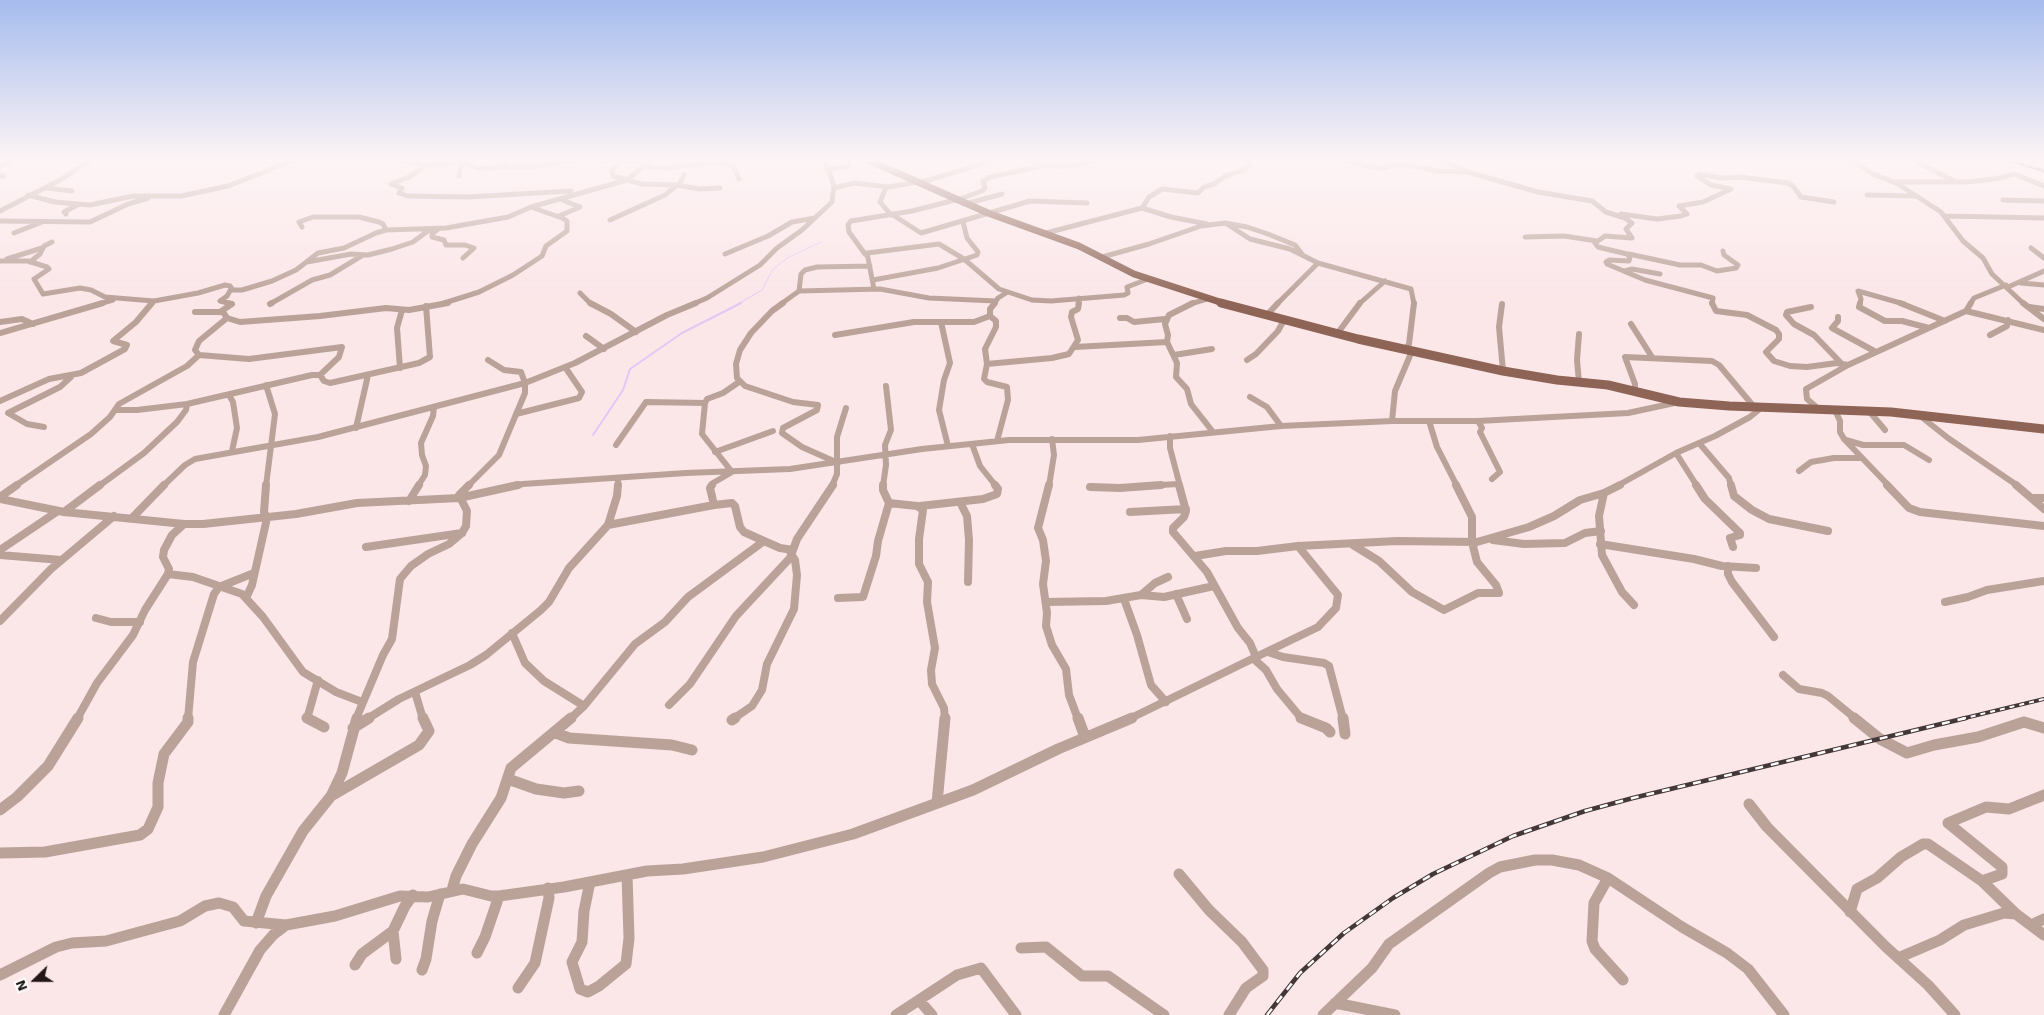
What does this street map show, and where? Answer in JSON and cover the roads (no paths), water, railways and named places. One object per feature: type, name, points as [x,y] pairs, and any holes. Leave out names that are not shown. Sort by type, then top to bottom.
[{"type":"main road","points":[[974,207],[1079,246],[1148,279],[1207,299],[1337,334],[1503,371],[1548,379],[1608,385],[1679,402],[1758,408],[1869,411],[2043,429]]},
{"type":"street","points":[[66,214],[64,212],[73,207]]},
{"type":"street","points":[[0,221],[90,222],[121,207]]},
{"type":"street","points":[[1,262],[30,262],[47,267],[49,269],[34,279],[41,293],[47,294],[80,288],[91,290],[105,297],[154,301],[198,293],[225,285],[230,286],[231,289],[242,290],[296,270],[318,253],[344,248],[364,237],[386,230],[438,229],[500,219],[530,207]]},
{"type":"street","points":[[227,318],[240,322],[326,316],[386,308],[402,310],[452,302],[479,292],[513,275],[539,258],[546,246],[567,231],[567,221],[532,207]]},
{"type":"street","points":[[559,217],[579,207]]},
{"type":"street","points":[[610,220],[638,207]]},
{"type":"street","points":[[132,518],[190,462],[232,451],[318,437],[356,428],[525,383],[565,367],[604,349],[667,315],[707,298],[760,265],[777,248],[827,207]]},
{"type":"street","points":[[885,207],[892,215],[919,233],[963,222],[1008,207]]},
{"type":"street","points":[[874,289],[870,266],[865,254],[849,232],[848,223],[925,207]]},
{"type":"street","points":[[1600,207],[1606,212],[1617,215],[1664,219],[1687,214],[1680,207]]},
{"type":"street","points":[[1934,207],[1946,216],[1963,241],[1982,258],[1992,274],[2007,286],[2027,307],[2044,319]]},
{"type":"street","points":[[1046,233],[1142,208],[1171,217],[1211,224]]},
{"type":"street","points":[[1617,215],[1632,223],[1626,230],[1632,238],[1624,240],[1605,236],[1601,237],[1595,244],[1598,247],[1680,265],[1701,265],[1717,271],[1736,268],[1738,265],[1724,255],[1723,251]]},
{"type":"street","points":[[1946,216],[2044,218]]},
{"type":"street","points":[[302,228],[299,222],[313,217],[356,217],[379,222],[383,224],[386,230]]},
{"type":"street","points":[[725,254],[775,232],[792,222],[816,218]]},
{"type":"street","points":[[14,233],[24,231],[44,221]]},
{"type":"street","points":[[872,280],[938,268],[978,253],[967,238],[963,222]]},
{"type":"street","points":[[1225,223],[1250,239],[1302,254],[1318,263],[1408,287],[1412,292],[1414,305],[1409,350],[1395,391],[1392,421]]},
{"type":"street","points":[[1102,257],[1211,224],[1225,223],[1247,226],[1268,234],[1295,245],[1302,254]]},
{"type":"street","points":[[438,229],[433,233],[432,237],[444,240],[446,245],[465,245],[474,248],[463,258]]},
{"type":"street","points":[[303,264],[351,254],[363,255],[392,249],[412,242],[429,230]]},
{"type":"street","points":[[1525,237],[1564,236],[1597,241]]},
{"type":"street","points":[[1,262],[42,248],[52,242]]},
{"type":"street","points":[[865,254],[874,251],[938,244],[964,259],[1006,293],[1041,301],[1124,295],[1128,293],[1127,287],[1148,279]]},
{"type":"street","points":[[30,262],[40,254],[42,248]]},
{"type":"street","points":[[2031,248],[2044,258]]},
{"type":"street","points":[[1629,254],[1629,261],[1611,260],[1606,262],[1624,272],[1653,282],[1713,298],[1712,304],[1716,311],[1747,315],[1776,330],[1779,334],[1779,339],[1766,352],[1775,361],[1790,366],[1807,367],[1844,364]]},
{"type":"street","points":[[270,304],[312,280],[330,275],[363,255]]},
{"type":"street","points":[[1267,315],[1304,274],[1318,263]]},
{"type":"street","points":[[799,291],[801,274],[808,268],[870,266]]},
{"type":"street","points":[[1624,272],[1632,269],[1660,274]]},
{"type":"street","points":[[1820,410],[1810,404],[1805,393],[1806,389],[1844,364],[1876,352],[1966,311],[1974,298],[2044,271]]},
{"type":"street","points":[[1337,334],[1360,303],[1384,281]]},
{"type":"street","points":[[2019,282],[2044,285]]},
{"type":"street","points":[[220,312],[232,304],[220,301],[227,296],[231,289]]},
{"type":"street","points":[[838,463],[802,447],[782,432],[783,428],[817,410],[818,405],[793,402],[745,386],[740,382],[736,364],[740,350],[751,333],[772,311],[799,291],[874,289],[934,299],[996,301]]},
{"type":"street","points":[[1930,328],[1902,321],[1885,321],[1877,318],[1859,307],[1861,299],[1858,291],[1907,305],[1945,320]]},
{"type":"street","points":[[580,293],[592,305],[611,314],[636,332]]},
{"type":"street","points":[[990,316],[990,309],[1006,293]]},
{"type":"street","points":[[0,333],[119,298]]},
{"type":"street","points":[[986,364],[1069,354],[1078,340],[1071,315],[1078,309],[1079,298]]},
{"type":"street","points":[[1120,318],[1127,318],[1134,322],[1165,319],[1194,302],[1207,299]]},
{"type":"street","points":[[44,427],[27,424],[8,413],[60,387],[72,376],[128,347],[127,345],[112,342],[136,322],[154,301]]},
{"type":"street","points":[[1502,304],[1499,327],[1503,371]]},
{"type":"street","points":[[320,375],[324,381],[330,382],[400,368],[419,363],[430,357],[426,306]]},
{"type":"street","points":[[1811,307],[1787,312],[1786,315],[1794,324],[1814,335],[1844,364]]},
{"type":"street","points":[[2027,307],[2044,309]]},
{"type":"street","points":[[400,368],[397,328],[402,310]]},
{"type":"street","points":[[1966,311],[2044,330]]},
{"type":"street","points":[[195,312],[226,313],[227,318]]},
{"type":"street","points":[[834,336],[914,322],[974,322],[990,316]]},
{"type":"street","points":[[990,316],[996,321],[996,326],[985,349],[984,379],[991,383],[1005,385],[1008,389],[1008,400],[997,441]]},
{"type":"street","points":[[1838,317],[1838,321],[1832,328],[1876,352]]},
{"type":"street","points":[[199,355],[195,350],[199,341],[227,318]]},
{"type":"street","points":[[0,322],[22,319],[33,324]]},
{"type":"street","points":[[1165,319],[1168,335],[1167,342],[1177,363],[1177,378],[1187,390],[1191,404],[1213,432]]},
{"type":"street","points":[[1247,360],[1256,354],[1278,331],[1284,320]]},
{"type":"street","points":[[1990,335],[2007,326],[2008,320]]},
{"type":"street","points":[[941,322],[950,363],[944,380],[939,410],[948,446]]},
{"type":"street","points":[[1631,324],[1652,357]]},
{"type":"street","points":[[1579,334],[1577,360],[1579,382]]},
{"type":"street","points":[[586,336],[604,349]]},
{"type":"street","points":[[1075,347],[1167,342]]},
{"type":"street","points":[[0,498],[91,434],[119,404],[172,375],[199,355],[249,359],[342,347],[339,357],[320,375],[266,385],[187,404],[137,410],[115,410]]},
{"type":"street","points":[[1174,355],[1212,350]]},
{"type":"street","points":[[1195,556],[1226,551],[1257,551],[1298,546],[1397,541],[1472,542],[1491,539],[1529,528],[1554,516],[1580,500],[1604,493],[1676,453],[1750,416],[1758,408],[1716,362],[1652,357],[1624,358],[1635,384],[1635,391]]},
{"type":"street","points":[[459,498],[462,491],[499,455],[526,393],[521,372],[504,370],[488,360]]},
{"type":"street","points":[[516,414],[579,398],[582,392],[565,367]]},
{"type":"street","points":[[356,428],[368,375]]},
{"type":"street","points":[[0,401],[49,379],[72,376]]},
{"type":"street","points":[[732,472],[702,434],[707,399],[723,393],[740,382]]},
{"type":"street","points":[[246,598],[267,518],[264,512],[264,505],[271,445],[276,425],[275,414],[266,385]]},
{"type":"street","points":[[838,598],[863,597],[876,556],[878,541],[889,503],[882,484],[886,466],[885,445],[891,430],[886,386]]},
{"type":"street","points":[[229,395],[233,402],[238,428],[232,451]]},
{"type":"street","points":[[1250,397],[1267,407],[1281,426]]},
{"type":"street","points":[[616,445],[646,402],[705,403]]},
{"type":"street","points":[[0,498],[13,503],[61,511],[184,524],[267,518],[357,503],[459,498],[495,492],[524,484],[686,473],[783,470],[948,446],[997,441],[1052,439],[1106,441],[1281,426],[1392,421],[1478,421],[1635,412],[1679,402]]},
{"type":"street","points":[[1,555],[144,453],[177,422],[186,410],[187,404]]},
{"type":"street","points":[[409,501],[425,475],[426,466],[423,460],[421,443],[433,416],[434,407]]},
{"type":"street","points":[[669,705],[690,684],[736,616],[782,567],[792,552],[796,539],[831,489],[838,463],[837,437],[846,408]]},
{"type":"street","points":[[1835,410],[1840,421],[1840,432],[1844,439],[1904,504],[1914,510],[2044,526]]},
{"type":"street","points":[[1869,411],[1885,430]]},
{"type":"street","points":[[1919,415],[2032,498],[2044,509]]},
{"type":"street","points":[[1478,421],[1482,428],[1480,432],[1500,472],[1492,479]]},
{"type":"street","points":[[1352,544],[1379,561],[1412,592],[1440,608],[1447,610],[1478,593],[1499,593],[1496,585],[1477,562],[1472,542],[1472,518],[1437,447],[1429,422]]},
{"type":"street","points":[[716,452],[773,431]]},
{"type":"street","points":[[1170,436],[1170,448],[1186,509],[1184,517],[1174,526],[1173,530],[1195,556],[1238,628],[1250,643],[1255,658],[1266,670],[1277,689],[1303,720],[1326,728],[1330,732]]},
{"type":"street","points":[[1052,439],[1054,455],[1052,475],[1038,528],[1043,540],[1046,561],[1043,584],[1047,613],[1046,626],[1048,636],[1066,669],[1070,694],[1086,737]]},
{"type":"street","points":[[1844,439],[1863,445],[1904,445],[1929,460]]},
{"type":"street","points":[[1699,443],[1728,478],[1734,496],[1752,510],[1769,520],[1828,531]]},
{"type":"street","points":[[889,503],[920,506],[991,498],[998,492],[980,466],[972,444]]},
{"type":"street","points":[[1676,453],[1705,499],[1740,533],[1740,535],[1730,538],[1733,547]]},
{"type":"street","points":[[1799,471],[1803,466],[1811,462],[1862,458]]},
{"type":"street","points":[[714,505],[710,488],[714,483],[732,472]]},
{"type":"street","points":[[353,728],[381,709],[470,665],[549,602],[569,568],[608,525],[618,496],[618,479]]},
{"type":"street","points":[[1090,487],[1120,488],[1178,484]]},
{"type":"street","points":[[1604,493],[1599,516],[1600,544],[1606,566],[1622,592],[1634,605]]},
{"type":"street","points":[[256,923],[266,896],[303,831],[331,796],[347,758],[353,728],[362,702],[392,639],[400,579],[411,566],[428,554],[449,544],[466,526],[467,511],[459,498]]},
{"type":"street","points":[[2032,498],[2044,498]]},
{"type":"street","points":[[960,502],[967,524],[968,582]]},
{"type":"street","points":[[608,525],[732,503],[735,506],[740,528],[744,532],[792,552]]},
{"type":"street","points":[[920,506],[924,517],[919,539],[919,564],[928,579],[927,602],[935,648],[931,670],[932,684],[944,708],[945,725],[938,803]]},
{"type":"street","points":[[1130,512],[1186,509]]},
{"type":"street","points":[[0,621],[61,560],[114,516]]},
{"type":"street","points":[[0,810],[17,797],[48,766],[67,737],[97,683],[133,635],[145,610],[168,574],[169,569],[163,557],[164,550],[172,535],[184,524]]},
{"type":"street","points":[[1491,539],[1524,544],[1565,543],[1585,533],[1601,531]]},
{"type":"street","points":[[366,547],[462,532]]},
{"type":"street","points":[[452,890],[456,876],[472,844],[501,798],[511,768],[556,733],[584,706],[635,644],[665,622],[688,597],[764,541]]},
{"type":"street","points":[[1600,544],[1728,566],[1756,568]]},
{"type":"street","points":[[0,974],[56,947],[72,943],[106,941],[180,921],[204,906],[219,903],[232,907],[244,921],[286,925],[336,916],[387,899],[414,896],[428,897],[463,889],[491,896],[499,896],[763,857],[853,834],[973,790],[1166,702],[1318,627],[1330,616],[1338,601],[1338,595],[1298,546]]},
{"type":"street","points":[[732,720],[752,706],[762,690],[767,664],[794,610],[796,575],[795,560],[792,552]]},
{"type":"street","points":[[1,555],[61,560]]},
{"type":"street","points":[[1728,566],[1728,574],[1732,582],[1774,637]]},
{"type":"street","points":[[0,853],[45,852],[84,846],[140,835],[148,829],[158,807],[158,783],[164,754],[188,722],[193,662],[211,602],[218,587],[254,573]]},
{"type":"street","points":[[168,574],[193,577],[237,592],[246,598],[263,617],[303,672],[336,692],[362,702]]},
{"type":"street","points":[[1046,602],[1124,599],[1141,594],[1156,583],[1168,578]]},
{"type":"street","points":[[1944,602],[1968,597],[1987,590],[2044,581]]},
{"type":"street","points":[[1141,594],[1164,597],[1214,586]]},
{"type":"street","points":[[1176,594],[1187,619]]},
{"type":"street","points":[[1124,599],[1137,635],[1151,685],[1166,702]]},
{"type":"street","points":[[96,618],[111,622],[140,622]]},
{"type":"street","points":[[512,633],[525,663],[544,681],[584,706]]},
{"type":"street","points":[[1268,652],[1283,657],[1324,663],[1328,666],[1341,706],[1345,734]]},
{"type":"street","points":[[1783,675],[1799,689],[1822,693],[1828,696],[1880,739],[1907,753],[1934,744],[1978,737],[2024,722],[2038,724],[2044,728]]},
{"type":"street","points":[[318,680],[306,716],[307,719],[324,727]]},
{"type":"street","points":[[331,796],[419,745],[429,734],[430,731],[424,721],[415,692]]},
{"type":"street","points":[[556,733],[569,738],[672,745],[692,750]]},
{"type":"street","points":[[508,779],[536,790],[564,793],[578,792]]},
{"type":"street","points":[[1982,881],[2002,874],[2002,867],[1948,823],[1990,806],[2009,809],[2044,794]]},
{"type":"street","points":[[1749,804],[1766,827],[1850,912],[1928,985],[1955,1015]]},
{"type":"street","points":[[1850,912],[1857,889],[1878,878],[1901,857],[1923,844],[1928,844],[1937,848],[1982,881],[2016,914],[2044,935]]},
{"type":"street","points":[[1323,1015],[1372,968],[1388,944],[1500,867],[1535,860],[1552,860],[1579,864],[1608,878],[1744,965],[1784,1015]]},
{"type":"street","points":[[1179,874],[1209,910],[1242,942],[1263,970],[1263,976],[1246,988],[1229,1015]]},
{"type":"street","points":[[590,882],[584,911],[582,942],[572,962],[580,988],[588,992],[599,986],[626,964],[629,938],[627,876]]},
{"type":"street","points":[[1608,878],[1594,903],[1592,941],[1595,949],[1623,980]]},
{"type":"street","points":[[518,988],[535,963],[548,898],[548,888]]},
{"type":"street","points":[[422,970],[426,959],[432,921],[440,894]]},
{"type":"street","points":[[355,965],[362,954],[393,931],[405,906],[414,896]]},
{"type":"street","points":[[477,953],[485,937],[499,896]]},
{"type":"street","points":[[1898,958],[1940,940],[1964,925],[1990,916],[2016,914]]},
{"type":"street","points":[[2031,926],[2044,919]]},
{"type":"street","points":[[224,1015],[260,950],[274,934],[286,925]]},
{"type":"street","points":[[393,931],[396,959]]},
{"type":"street","points":[[1021,948],[1046,947],[1082,976],[1108,976],[1164,1015]]},
{"type":"street","points":[[896,1015],[956,975],[981,968],[1016,1015]]},
{"type":"street","points":[[918,1000],[932,1015]]},
{"type":"street","points":[[1335,1003],[1395,1015]]},
{"type":"waterway","points":[[738,304],[762,290],[773,269],[789,257],[821,242]]},
{"type":"waterway","points":[[593,435],[623,390],[630,369],[682,333],[741,303]]},
{"type":"railway","points":[[1961,719],[2044,699]]},
{"type":"railway","points":[[1267,1015],[1300,973],[1344,933],[1393,898],[1433,874],[1513,836],[1585,811],[1633,798],[1966,718]]}]
